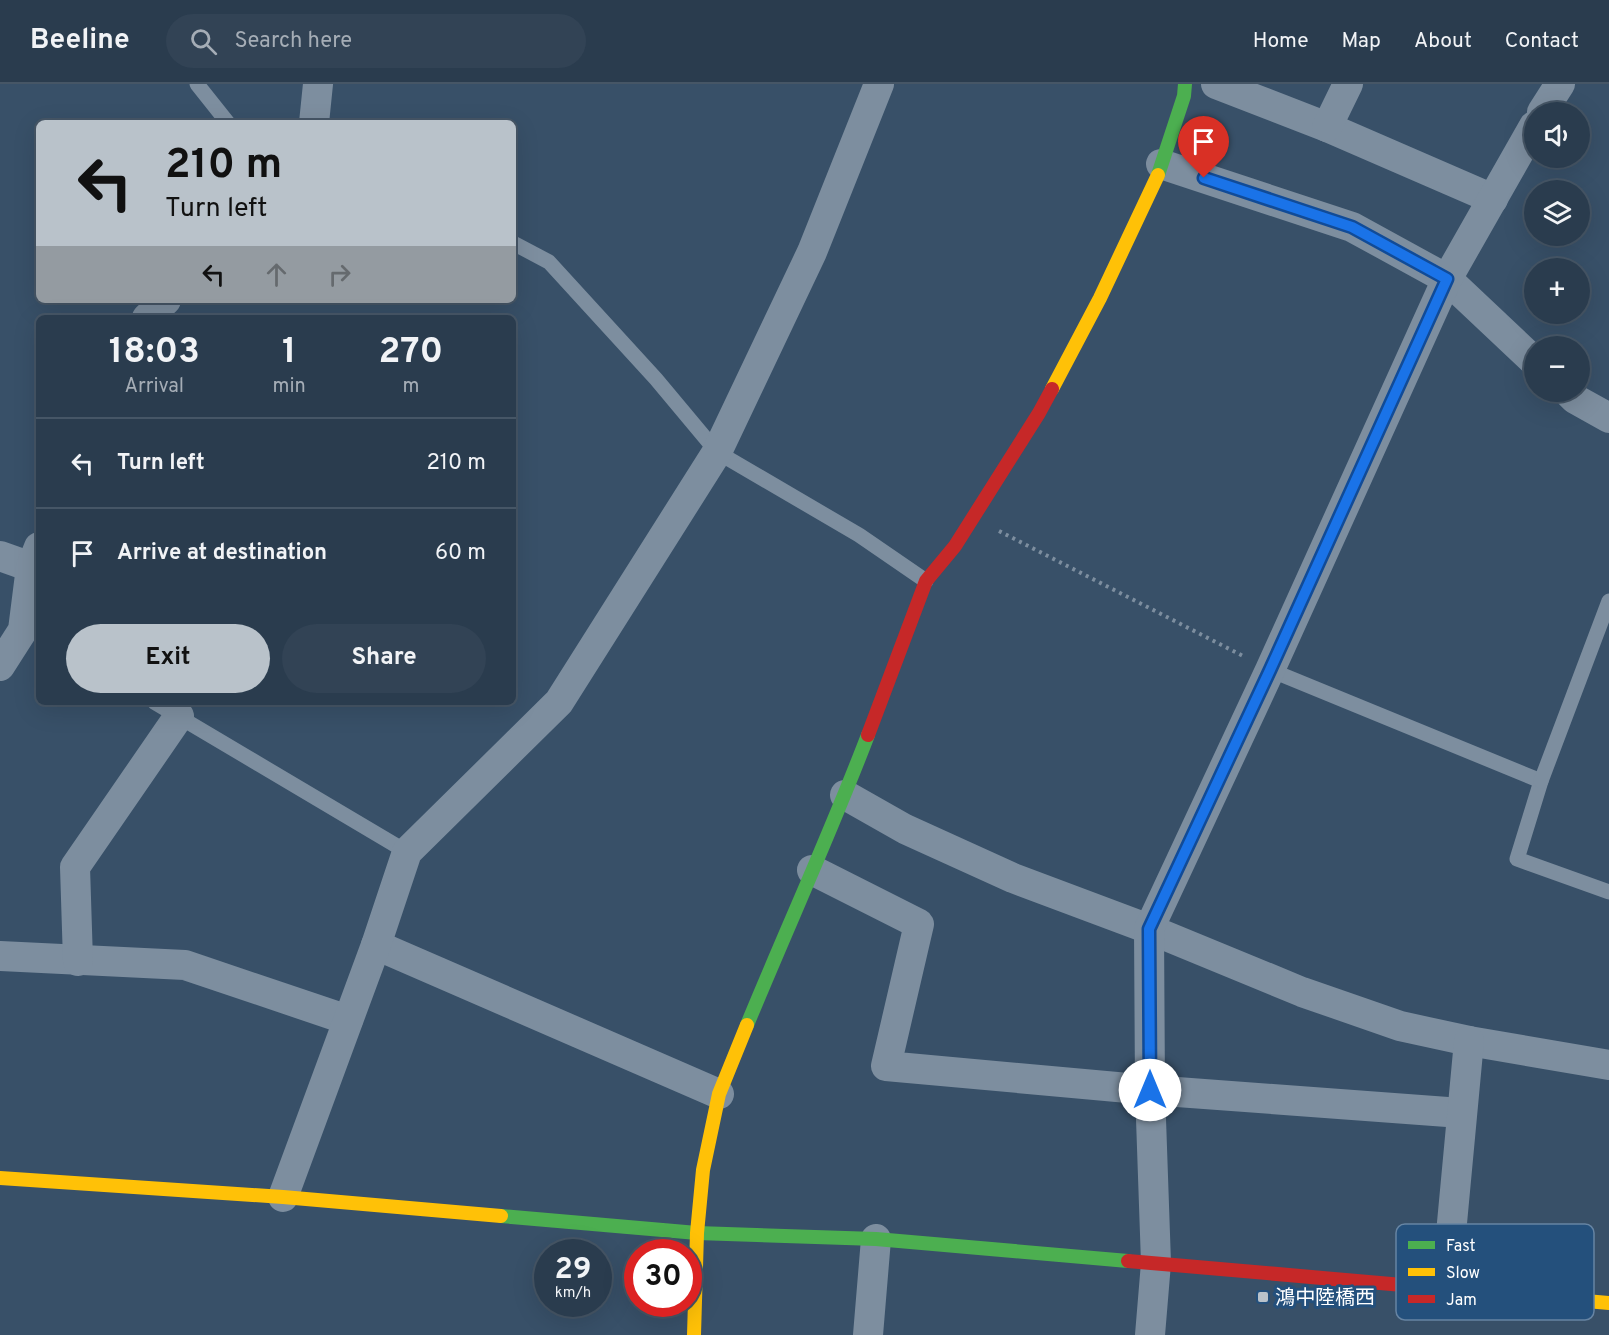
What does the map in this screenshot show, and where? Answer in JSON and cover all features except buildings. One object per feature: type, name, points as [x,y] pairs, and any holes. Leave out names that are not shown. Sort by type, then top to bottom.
[{"type":"street","points":[[314,120],[318,84]]},
{"type":"street","points":[[283,1197],[376,945],[406,852],[560,702],[717,452],[812,252],[879,84]]},
{"type":"street","points":[[694,1335],[697,1233],[703,1170],[719,1094],[845,795],[926,581],[955,546],[1044,402],[1100,298],[1158,176],[1184,96],[1185,84]]},
{"type":"street","points":[[1216,84],[1283,96],[1327,127],[1493,199]]},
{"type":"street","points":[[1327,127],[1348,84]]},
{"type":"street","points":[[1150,1335],[1156,1263],[1150,1090],[1149,929],[1270,670],[1447,279],[1524,144]]},
{"type":"street","points":[[1161,164],[1352,227],[1447,279],[1524,352]]},
{"type":"street","points":[[150,315],[163,303]]},
{"type":"street","points":[[1580,402],[1609,418]]},
{"type":"street","points":[[0,556],[35,557],[31,634],[0,666]]},
{"type":"street","points":[[78,961],[75,867],[166,709]]},
{"type":"street","points":[[845,795],[905,828],[1013,878],[1149,929],[1302,992],[1400,1026],[1469,1041],[1609,1065]]},
{"type":"street","points":[[812,870],[919,924],[886,1066],[1150,1090],[1461,1113]]},
{"type":"street","points":[[376,945],[719,1094]]},
{"type":"street","points":[[0,956],[185,965],[348,1020]]},
{"type":"street","points":[[1451,1224],[1469,1041]]},
{"type":"street","points":[[0,1178],[283,1197],[697,1233],[876,1239],[1396,1283]]},
{"type":"street","points":[[868,1335],[876,1239]]},
{"type":"street","points":[[1594,1302],[1609,1303]]},
{"type":"lane","points":[[197,84],[226,120]]},
{"type":"lane","points":[[516,245],[549,262],[656,379],[717,452],[859,535],[926,581]]},
{"type":"lane","points":[[1609,601],[1541,781],[1517,859],[1609,891]]},
{"type":"lane","points":[[1270,670],[1541,781]]},
{"type":"lane","points":[[166,709],[406,852]]},
{"type":"path","points":[[973,517],[1270,670]]},
{"type":"traffic: fast","points":[[1158,175],[1184,96],[1185,84]]},
{"type":"traffic: fast","points":[[747,1025],[868,735]]},
{"type":"traffic: fast","points":[[501,1216],[697,1233],[876,1239],[1128,1261]]},
{"type":"traffic: slow","points":[[1052,389],[1100,298],[1158,175]]},
{"type":"traffic: slow","points":[[694,1335],[697,1233],[703,1170],[719,1094],[747,1025]]},
{"type":"traffic: slow","points":[[0,1178],[283,1197],[501,1216]]},
{"type":"traffic: slow","points":[[1594,1302],[1609,1303]]},
{"type":"traffic: jam","points":[[868,735],[926,581],[955,546],[1052,389]]},
{"type":"traffic: jam","points":[[1128,1261],[1396,1284]]},
{"type":"place","name":"鴻中陸橋西","points":[[1263,1297]]},
{"type":"route","points":[[1150,1090],[1149,929],[1270,670],[1447,279],[1352,227],[1204,178]]}]
